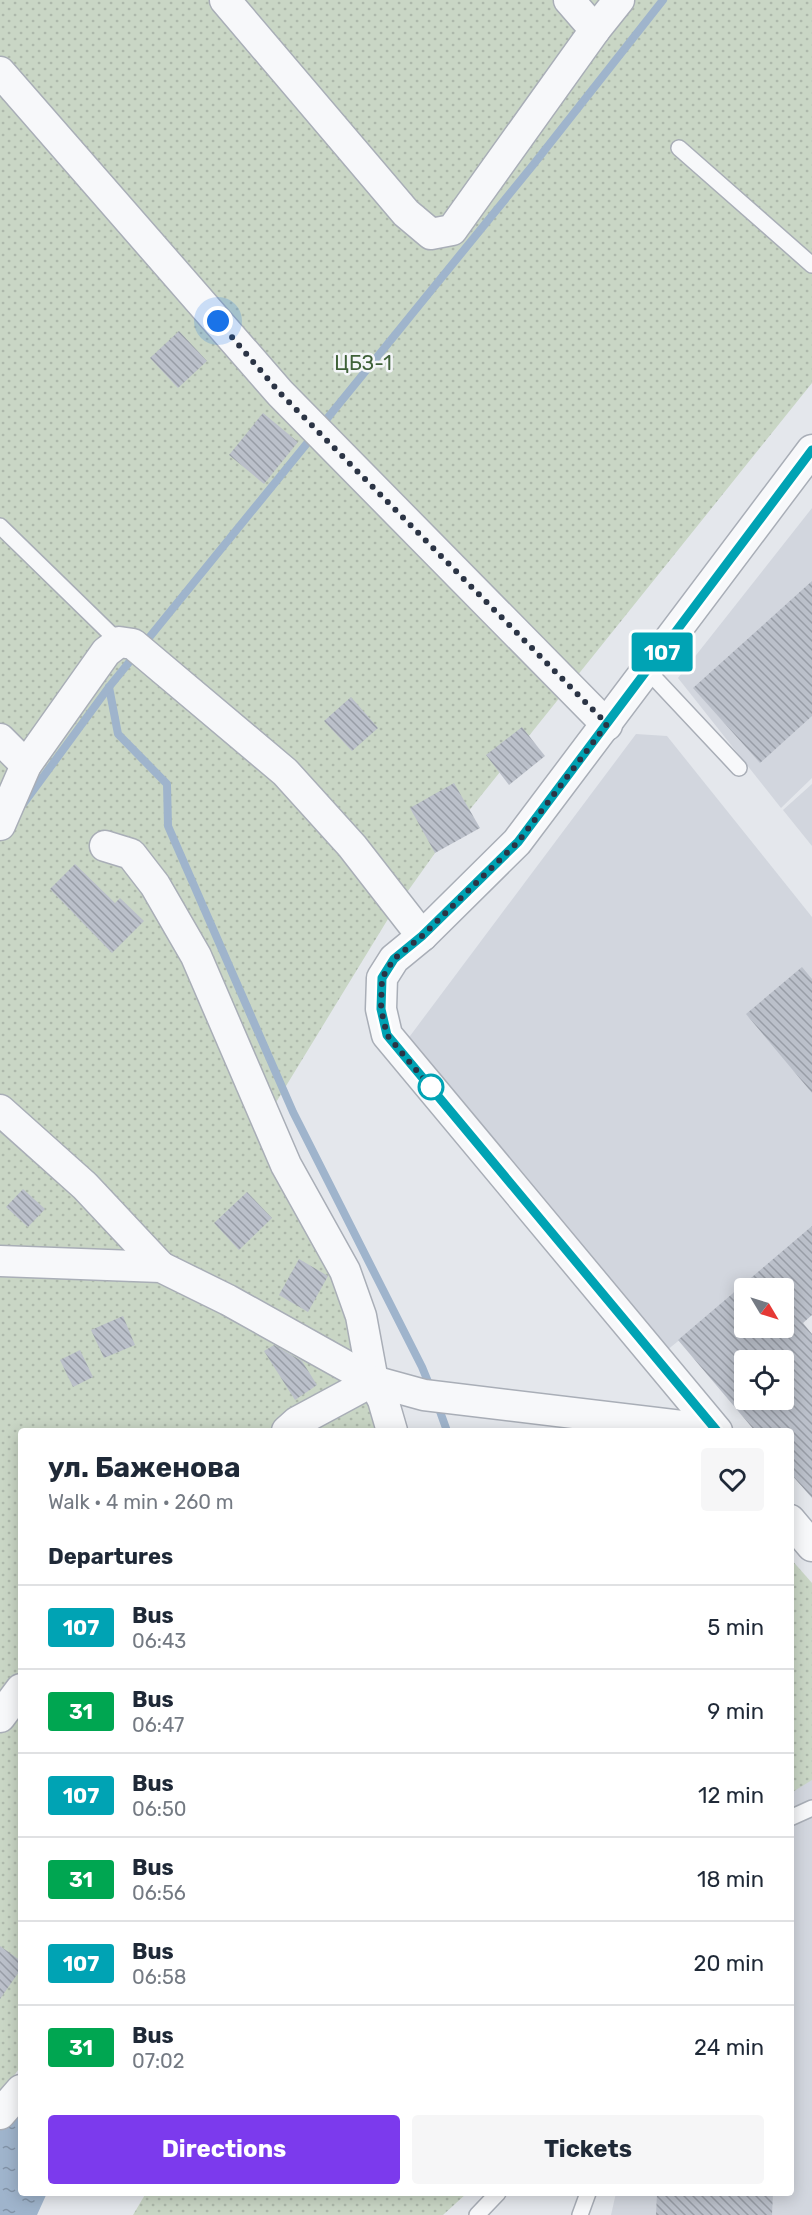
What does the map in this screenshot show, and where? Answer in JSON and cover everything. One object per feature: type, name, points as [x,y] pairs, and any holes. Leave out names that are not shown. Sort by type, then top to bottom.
[{"type":"street","points":[[225,0],[406,213],[431,234],[452,230],[619,0]]},
{"type":"street","points":[[568,0],[595,30]]},
{"type":"street","points":[[0,72],[280,393],[607,724]]},
{"type":"street","points":[[714,1428],[387,1035],[381,1009],[382,978],[394,959],[422,936],[518,842],[812,450]]},
{"type":"street","points":[[0,825],[26,765],[106,652],[119,642],[133,644],[285,772],[352,846],[422,936]]},
{"type":"street","points":[[0,739],[26,765]]},
{"type":"street","points":[[105,846],[131,854],[155,885],[196,956],[286,1165],[345,1271],[361,1316],[373,1381],[383,1400],[391,1428]]},
{"type":"street","points":[[0,1110],[85,1186],[161,1267],[228,1299],[373,1381],[424,1395],[699,1428]]},
{"type":"street","points":[[0,1261],[161,1267]]},
{"type":"street","points":[[290,1428],[297,1422],[373,1381]]},
{"type":"street","points":[[794,1525],[812,1546]]},
{"type":"street","points":[[0,1717],[18,1693]]},
{"type":"street","points":[[0,2114],[18,2093]]},
{"type":"lane","points":[[679,148],[812,265]]},
{"type":"lane","points":[[0,526],[119,642]]},
{"type":"lane","points":[[648,670],[739,768]]},
{"type":"lane","points":[[794,1816],[812,1808]]},
{"type":"lane","points":[[477,2215],[495,2196]]},
{"type":"lane","points":[[580,2215],[587,2196]]},
{"type":"shaded area","points":[[812,508],[812,778],[781,808],[678,678]]},
{"type":"shaded area","points":[[636,734],[667,736],[812,917],[812,1232],[756,1278],[734,1278],[734,1296],[666,1351],[407,1040]]},
{"type":"shaded area","points":[[812,784],[812,846],[783,810]]},
{"type":"shaded area","points":[[794,1758],[812,1779],[812,2215],[611,2215],[615,2196],[794,2196]]},
{"type":"green space","name":"ЦБЗ-1","points":[[0,0],[812,0],[812,383],[435,853],[388,919],[275,1104],[388,1428],[18,1428],[18,2070],[0,2095]]},
{"type":"green space","points":[[794,1563],[812,1583],[812,1780],[794,1791]]},
{"type":"green space","points":[[144,2196],[464,2196],[443,2215],[133,2215]]},
{"type":"water","points":[[18,2107],[18,2196],[46,2196],[37,2215],[0,2215],[0,2128]]},
{"type":"building","points":[[179,331],[207,361],[178,388],[150,358]]},
{"type":"building","points":[[263,413],[298,442],[264,484],[229,455]]},
{"type":"building","points":[[812,581],[812,716],[760,763],[693,688]]},
{"type":"building","points":[[351,697],[378,728],[352,751],[324,721]]},
{"type":"building","points":[[522,727],[545,756],[509,785],[486,755]]},
{"type":"building","points":[[454,783],[480,828],[435,853],[410,808]]},
{"type":"building","points":[[75,864],[115,903],[120,898],[144,921],[112,953],[50,889]]},
{"type":"building","points":[[802,967],[812,979],[812,1093],[746,1014]]},
{"type":"building","points":[[23,1189],[45,1209],[28,1227],[6,1207]]},
{"type":"building","points":[[247,1192],[272,1218],[239,1250],[214,1223]]},
{"type":"building","points":[[812,1226],[812,1315],[803,1323],[812,1334],[812,1498],[794,1478],[794,1428],[752,1428],[737,1410],[794,1410],[794,1350],[734,1350],[734,1406],[678,1340],[734,1292],[734,1338],[794,1338],[794,1278],[751,1278]]},
{"type":"building","points":[[299,1259],[328,1276],[308,1312],[279,1295]]},
{"type":"building","points":[[123,1316],[135,1345],[104,1358],[91,1330]]},
{"type":"building","points":[[274,1345],[302,1361],[317,1385],[295,1400],[264,1351]]},
{"type":"building","points":[[80,1350],[93,1377],[73,1387],[60,1360]]},
{"type":"building","points":[[0,1946],[18,1959],[18,1973],[0,1999]]},
{"type":"building","points":[[657,2196],[773,2196],[772,2215],[656,2215]]},
{"type":"waterway","points":[[21,807],[109,687],[533,165],[663,0]]},
{"type":"waterway","points":[[109,687],[118,734],[167,784],[168,826],[293,1112],[431,1389]]},
{"type":"waterway","points":[[437,1403],[446,1428]]},
{"type":"bus line","name":"107","points":[[714,1428],[387,1035],[381,1009],[382,978],[394,959],[422,936],[518,842],[812,450]]},
{"type":"route","points":[[218,321],[280,393],[607,724],[518,842],[422,936],[394,959],[382,978],[381,1009],[387,1035],[432,1089],[431,1087]]}]
